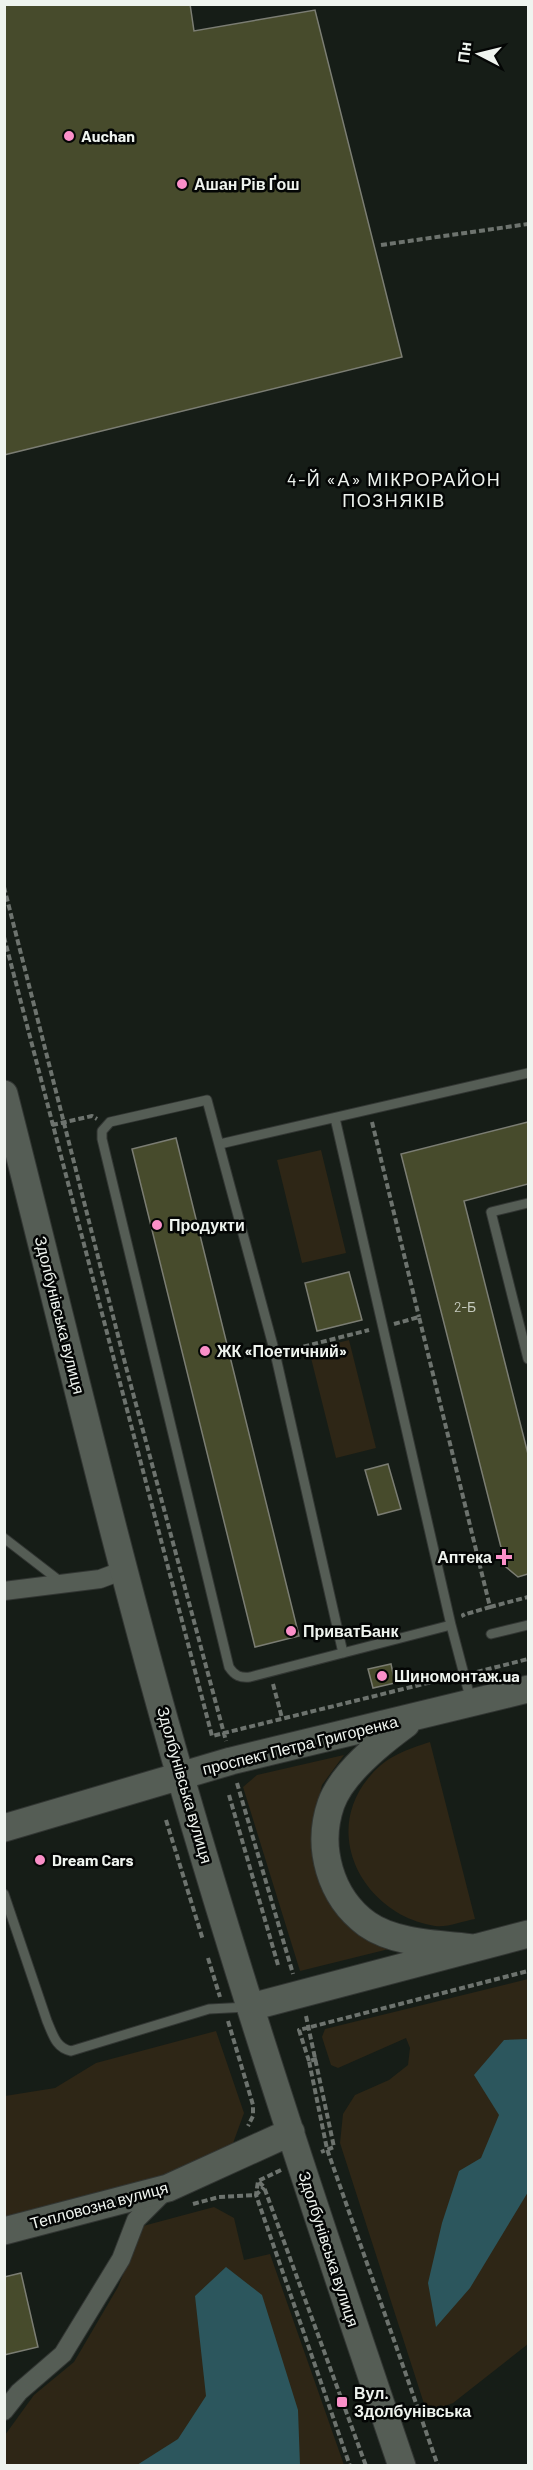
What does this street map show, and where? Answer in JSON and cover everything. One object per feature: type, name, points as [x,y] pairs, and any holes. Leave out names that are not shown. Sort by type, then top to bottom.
[{"type":"main road","name":"Здолбунівська вулиця","points":[[4,1094],[124,1570],[180,1775],[250,2007],[402,2466]]},
{"type":"main road","name":"проспект Петра Григоренка","points":[[4,1828],[231,1761],[528,1689]]},
{"type":"main road","points":[[414,1718],[374,1747],[351,1773],[332,1803],[325,1840],[328,1867],[337,1892],[368,1924],[407,1941],[474,1948]]},
{"type":"main road","points":[[250,2007],[528,1934]]},
{"type":"main road","name":"Тепловозна вулиця","points":[[4,2231],[178,2197],[291,2132]]},
{"type":"street","points":[[4,1591],[100,1579],[124,1570]]},
{"type":"street","points":[[4,2411],[19,2392],[63,2354],[121,2259],[136,2220],[178,2197]]},
{"type":"lane","points":[[220,1144],[528,1073]]},
{"type":"lane","points":[[343,1653],[275,1353],[207,1100],[110,1122],[102,1131],[102,1139],[229,1667],[241,1678],[270,1672],[451,1625]]},
{"type":"lane","points":[[335,1118],[451,1625],[471,1703]]},
{"type":"lane","points":[[528,1203],[491,1212],[528,1359]]},
{"type":"lane","points":[[4,1538],[63,1584]]},
{"type":"lane","points":[[491,1634],[528,1625]]},
{"type":"lane","points":[[4,1894],[54,2039],[62,2049],[71,2051],[209,2009],[250,2007]]},
{"type":"path","points":[[381,245],[528,224]]},
{"type":"path","points":[[4,886],[129,1379],[231,1761],[310,2027],[317,2059],[334,2146],[258,2181]]},
{"type":"path","points":[[4,937],[213,1736],[528,1659]]},
{"type":"path","points":[[369,1110],[490,1607]]},
{"type":"path","points":[[52,1125],[92,1116],[105,1125]]},
{"type":"path","points":[[275,1353],[419,1317]]},
{"type":"path","points":[[466,1626],[463,1615],[528,1598]]},
{"type":"path","points":[[270,1672],[282,1718]]},
{"type":"path","points":[[228,1795],[278,1965]]},
{"type":"path","points":[[438,2466],[327,2149],[309,2061],[299,2030],[528,1971]]},
{"type":"path","points":[[309,2061],[317,2059]]},
{"type":"path","points":[[241,2133],[247,2128],[253,2116],[253,2105]]},
{"type":"path","points":[[258,2181],[264,2187],[366,2466]]},
{"type":"path","points":[[258,2181],[256,2194],[350,2466]]},
{"type":"path","points":[[178,2197],[256,2194],[264,2187]]},
{"type":"shaded area","points":[[321,1150],[346,1253],[302,1263],[277,1160]]},
{"type":"shaded area","points":[[349,1340],[376,1448],[336,1458],[309,1350]]},
{"type":"shaded area","points":[[430,1742],[475,1919],[439,1926],[410,1919],[388,1906],[370,1889],[357,1868],[350,1845],[349,1822],[356,1798],[371,1775],[391,1758]]},
{"type":"shaded area","points":[[344,1755],[322,1785],[315,1814],[316,1872],[325,1896],[342,1919],[389,1949],[300,1971],[243,1787],[257,1775]]},
{"type":"shaded area","points":[[528,1979],[528,2344],[453,2403],[427,2413],[340,2143],[343,2114],[355,2095],[389,2080],[408,2065],[410,2048],[406,2038],[338,2068],[331,2065],[322,2037],[325,2029]]},
{"type":"shaded area","points":[[216,2031],[244,2113],[232,2146],[177,2175],[5,2222],[5,2096],[55,2088],[96,2063]]},
{"type":"shaded area","points":[[214,2207],[234,2218],[244,2260],[270,2254],[344,2465],[5,2466],[5,2435],[34,2395],[74,2362],[118,2287],[143,2226]]},
{"type":"water","points":[[528,2039],[528,2192],[470,2288],[436,2327],[428,2283],[442,2223],[459,2171],[481,2158],[499,2115],[474,2075],[504,2040]]},
{"type":"water","points":[[226,2267],[262,2295],[298,2410],[300,2465],[137,2465],[178,2439],[206,2396],[195,2296]]},
{"type":"building","name":"Ашан Рів Ґош","points":[[4,4],[190,4],[194,31],[315,10],[402,357],[4,455]]},
{"type":"building","points":[[528,1122],[528,1184],[464,1201],[528,1454],[528,1574],[518,1577],[506,1567],[401,1154]]},
{"type":"building","name":"ЖК «Поетичний»","points":[[176,1138],[299,1636],[255,1647],[132,1149]]},
{"type":"building","points":[[349,1272],[362,1320],[317,1331],[305,1283]]},
{"type":"building","points":[[388,1464],[401,1509],[378,1515],[365,1470]]},
{"type":"building","name":"Шиномонтаж.ua","points":[[391,1664],[395,1683],[373,1688],[368,1669]]},
{"type":"building","points":[[21,2273],[38,2347],[4,2355],[4,2277]]},
{"type":"place","name":"Auchan","points":[[69,136]]},
{"type":"place","name":"Ашан Рів Ґош","points":[[182,184]]},
{"type":"place","name":"Продукти","points":[[157,1225]]},
{"type":"place","name":"ЖК «Поетичний»","points":[[205,1351]]},
{"type":"place","name":"Аптека","points":[[504,1557]]},
{"type":"place","name":"ПриватБанк","points":[[291,1631]]},
{"type":"place","name":"Шиномонтаж.ua","points":[[382,1676]]},
{"type":"place","name":"Dream Cars","points":[[40,1860]]},
{"type":"place","name":"Вул. Здолбунівська","points":[[342,2402]]},
{"type":"district","name":"4-Й «А» МІКРОРАЙОН ПОЗНЯКІВ","points":[[394,490]]}]
